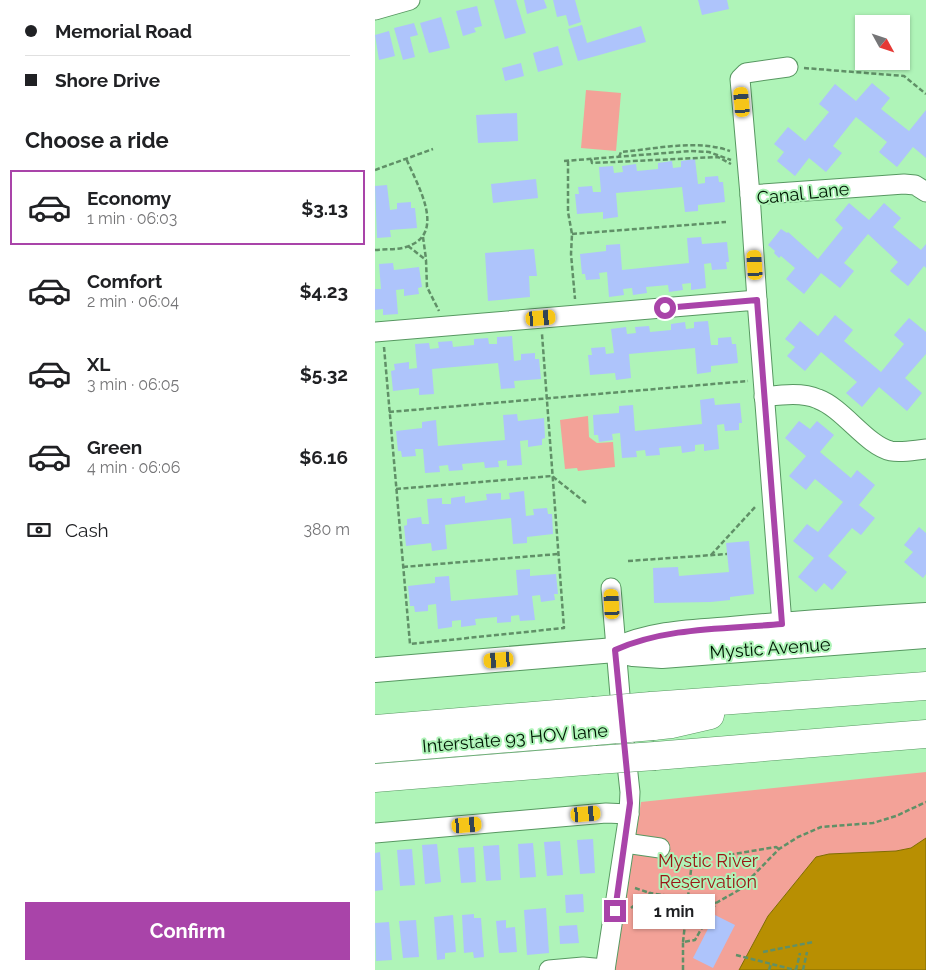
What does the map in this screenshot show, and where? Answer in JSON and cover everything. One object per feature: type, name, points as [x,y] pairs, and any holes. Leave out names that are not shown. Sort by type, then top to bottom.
[{"type":"highway","points":[[375,729],[594,721],[652,716],[801,694],[926,686]]},
{"type":"highway","name":"Interstate 93 HOV lane","points":[[375,749],[594,721]]},
{"type":"highway","points":[[375,778],[926,734]]},
{"type":"main road","name":"Mystic Avenue","points":[[615,650],[633,642],[660,635],[782,624],[926,615]]},
{"type":"main road","name":"Mystic Avenue","points":[[375,670],[615,650],[633,654],[662,656],[926,636]]},
{"type":"street","points":[[375,10],[399,2]]},
{"type":"street","points":[[750,195],[743,165],[740,79],[746,73],[787,67]]},
{"type":"street","name":"Canal Lane","points":[[782,624],[750,195],[904,184],[915,185],[926,192]]},
{"type":"street","points":[[379,338],[757,300]]},
{"type":"street","points":[[764,397],[790,395],[818,399],[887,450],[926,449]]},
{"type":"street","points":[[549,970],[583,967],[605,970],[625,843],[630,792],[615,650],[611,588]]},
{"type":"street","points":[[375,833],[606,813],[629,814]]},
{"type":"street","points":[[625,843],[660,848]]},
{"type":"path","points":[[787,67],[904,76],[926,94]]},
{"type":"path","points":[[619,157],[621,152],[710,145],[743,165]]},
{"type":"path","points":[[375,170],[433,149]]},
{"type":"path","points":[[564,161],[709,152],[727,157],[743,165]]},
{"type":"path","points":[[591,159],[592,163],[719,157],[743,165]]},
{"type":"path","points":[[375,250],[408,246],[420,240],[429,223],[427,209],[406,158]]},
{"type":"path","points":[[568,161],[568,212],[572,234],[571,254],[575,302]]},
{"type":"path","points":[[572,234],[726,222]]},
{"type":"path","points":[[423,235],[427,287],[440,314]]},
{"type":"path","points":[[408,246],[426,260]]},
{"type":"path","points":[[379,338],[389,412],[410,644],[564,628],[541,330]]},
{"type":"path","points":[[389,412],[751,381]]},
{"type":"path","points":[[396,489],[552,476],[586,503]]},
{"type":"path","points":[[711,555],[760,501]]},
{"type":"path","points":[[403,567],[558,554]]},
{"type":"path","points":[[628,562],[727,554]]},
{"type":"path","points":[[683,942],[695,940],[716,903],[739,890],[779,849],[797,837],[821,827],[873,823],[897,816],[926,802]]},
{"type":"path","points":[[722,856],[779,849]]},
{"type":"path","points":[[683,970],[683,942],[693,852]]},
{"type":"path","points":[[628,886],[650,893],[716,903]]},
{"type":"path","points":[[625,914],[650,893]]},
{"type":"path","points":[[763,952],[813,942]]},
{"type":"path","points":[[803,970],[807,952]]},
{"type":"path","points":[[735,955],[796,970],[800,953]]},
{"type":"path","points":[[769,970],[771,964]]},
{"type":"green space","points":[[586,90],[621,93],[616,151],[581,148]]},
{"type":"green space","points":[[588,416],[589,437],[597,443],[613,442],[615,467],[578,471],[577,468],[565,469],[560,420]]},
{"type":"green space","name":"Mystic River Reservation","points":[[926,772],[926,838],[911,848],[896,851],[829,854],[816,857],[768,916],[739,970],[615,970],[641,802]]},
{"type":"shaded area","points":[[926,838],[926,970],[739,970],[768,916],[816,857],[829,854],[896,851],[911,848]]},
{"type":"building","points":[[494,0],[516,0],[526,33],[505,39]]},
{"type":"building","points":[[524,0],[544,0],[547,8],[527,14]]},
{"type":"building","points":[[553,0],[575,0],[581,22],[569,26],[566,15],[557,17]]},
{"type":"building","points":[[698,0],[727,0],[729,9],[702,15]]},
{"type":"building","points":[[477,6],[482,26],[474,28],[476,32],[463,36],[456,11]]},
{"type":"building","points":[[441,17],[450,48],[429,53],[420,23]]},
{"type":"building","points":[[414,23],[418,35],[410,37],[415,57],[403,60],[394,28]]},
{"type":"building","points":[[582,25],[587,43],[641,26],[646,42],[578,61],[568,29]]},
{"type":"building","points":[[389,31],[395,56],[379,60],[375,35]]},
{"type":"building","points":[[558,46],[563,65],[538,72],[533,53]]},
{"type":"building","points":[[521,63],[524,76],[505,81],[502,68]]},
{"type":"building","points":[[872,83],[890,98],[881,109],[909,131],[926,110],[926,158],[913,147],[897,167],[879,152],[887,142],[856,117],[833,146],[842,153],[826,172],[809,158],[795,176],[777,161],[784,152],[774,144],[788,127],[805,141],[829,112],[819,104],[835,84],[856,101]]},
{"type":"building","points":[[517,113],[518,141],[478,143],[476,115]]},
{"type":"building","points":[[695,159],[698,184],[705,183],[705,177],[718,176],[719,182],[723,182],[725,202],[698,205],[698,211],[685,212],[682,187],[616,193],[618,217],[603,219],[603,212],[577,214],[575,194],[579,194],[578,187],[592,186],[593,192],[601,192],[599,167],[613,166],[614,173],[623,172],[622,166],[636,164],[637,171],[658,169],[658,163],[672,161],[673,168],[681,167],[681,161]]},
{"type":"building","points":[[536,179],[538,198],[493,203],[491,184]]},
{"type":"building","points":[[387,185],[390,210],[397,209],[397,203],[411,202],[411,208],[415,208],[417,228],[390,230],[391,237],[377,238],[375,186]]},
{"type":"building","points":[[849,203],[869,220],[884,203],[901,218],[893,227],[921,250],[926,244],[926,268],[924,266],[908,286],[890,271],[898,262],[868,234],[844,263],[854,271],[840,288],[821,273],[804,294],[786,279],[795,268],[781,256],[779,258],[768,245],[781,229],[788,232],[818,259],[843,228],[835,220]]},
{"type":"building","points":[[701,237],[702,244],[727,242],[729,262],[726,262],[727,269],[712,270],[711,263],[704,264],[706,288],[691,290],[691,283],[682,284],[683,290],[669,292],[668,285],[646,287],[647,293],[633,295],[632,288],[623,289],[624,295],[609,297],[607,272],[599,273],[600,279],[586,280],[585,274],[582,274],[580,254],[606,251],[606,245],[620,244],[622,270],[689,263],[687,238]]},
{"type":"building","points":[[534,249],[537,276],[529,276],[530,297],[488,301],[485,253]]},
{"type":"building","points":[[393,263],[394,270],[419,267],[422,287],[418,288],[419,294],[404,296],[404,289],[396,290],[398,314],[383,315],[383,309],[375,310],[375,289],[381,289],[379,264]]},
{"type":"building","points":[[835,315],[853,330],[844,341],[881,372],[904,344],[894,335],[909,318],[926,332],[926,354],[905,378],[922,393],[907,411],[879,387],[862,407],[846,393],[857,382],[821,352],[805,371],[787,356],[795,347],[785,339],[800,321],[818,336]]},
{"type":"building","points":[[708,321],[711,345],[718,345],[718,338],[731,337],[732,344],[736,344],[738,363],[711,366],[711,372],[697,374],[695,348],[629,354],[631,378],[616,380],[615,373],[590,375],[588,355],[592,355],[591,348],[605,347],[606,354],[614,353],[611,329],[626,327],[627,334],[636,333],[635,327],[649,326],[650,332],[671,330],[671,324],[685,322],[686,329],[694,328],[694,322]]},
{"type":"building","points":[[512,336],[514,361],[521,360],[521,354],[535,353],[535,359],[539,359],[541,379],[514,381],[515,388],[501,389],[498,363],[432,369],[434,394],[419,395],[419,388],[393,391],[391,371],[395,370],[394,364],[409,362],[409,369],[417,368],[415,344],[429,343],[430,349],[439,348],[438,342],[452,341],[453,347],[474,345],[474,339],[488,338],[489,344],[497,344],[497,337]]},
{"type":"building","points":[[714,398],[715,405],[740,403],[742,423],[739,423],[739,430],[725,431],[724,424],[717,425],[719,449],[704,451],[704,444],[695,445],[695,451],[682,453],[681,446],[659,448],[660,455],[646,456],[645,450],[636,451],[637,457],[622,458],[620,433],[612,434],[613,440],[599,442],[598,435],[594,435],[593,415],[619,413],[619,406],[633,405],[635,431],[702,424],[700,400]]},
{"type":"building","points":[[517,414],[518,421],[544,418],[545,438],[542,439],[542,445],[528,447],[528,440],[520,441],[522,465],[507,466],[507,460],[498,461],[499,467],[485,468],[484,462],[462,464],[463,470],[449,471],[448,465],[439,466],[440,472],[425,473],[423,449],[415,449],[416,456],[402,457],[401,451],[398,451],[396,431],[422,428],[422,422],[436,420],[438,446],[505,440],[503,415]]},
{"type":"building","points":[[799,421],[810,429],[817,421],[834,435],[820,452],[851,478],[857,470],[875,485],[859,505],[875,518],[861,535],[852,528],[828,556],[847,572],[832,590],[824,583],[816,592],[798,577],[814,558],[793,541],[807,524],[818,532],[843,502],[815,479],[806,490],[789,476],[806,456],[785,438]]},
{"type":"building","points":[[524,491],[526,516],[534,515],[533,509],[547,508],[548,514],[552,514],[553,534],[527,537],[527,543],[513,544],[511,518],[445,525],[447,549],[432,551],[431,543],[406,546],[404,526],[407,525],[407,519],[421,517],[422,524],[429,524],[427,499],[442,498],[442,504],[451,504],[451,498],[465,496],[465,503],[487,500],[486,494],[501,493],[501,500],[510,499],[509,493]]},
{"type":"building","points":[[919,527],[926,533],[926,574],[923,578],[904,562],[913,552],[904,545]]},
{"type":"building","points":[[749,541],[754,594],[730,597],[730,600],[711,602],[654,603],[653,568],[678,567],[679,576],[729,572],[726,543]]},
{"type":"building","points":[[530,569],[530,576],[556,574],[558,594],[554,594],[555,600],[541,602],[540,595],[532,596],[535,620],[520,621],[519,615],[511,616],[511,622],[497,623],[497,617],[475,619],[476,625],[461,627],[461,620],[452,621],[452,627],[438,629],[436,604],[428,605],[428,611],[415,612],[414,606],[410,606],[408,586],[435,583],[435,577],[449,576],[451,601],[518,595],[516,570]]},
{"type":"building","points":[[593,839],[595,873],[580,874],[577,840]]},
{"type":"building","points":[[560,841],[563,875],[547,876],[544,842]]},
{"type":"building","points":[[533,843],[536,877],[520,878],[518,844]]},
{"type":"building","points":[[437,844],[441,882],[425,884],[422,845]]},
{"type":"building","points":[[499,845],[501,880],[486,881],[483,846]]},
{"type":"building","points":[[474,847],[476,882],[461,883],[458,848]]},
{"type":"building","points":[[412,849],[415,885],[400,886],[397,850]]},
{"type":"building","points":[[380,852],[383,890],[375,891],[375,853]]},
{"type":"building","points":[[583,894],[584,912],[566,913],[565,895]]},
{"type":"building","points":[[546,908],[549,953],[527,955],[524,910]]},
{"type":"building","points":[[474,914],[474,918],[481,918],[484,957],[474,958],[473,952],[464,953],[462,915]]},
{"type":"building","points":[[453,915],[456,952],[445,953],[445,959],[437,960],[434,917]]},
{"type":"building","points":[[715,915],[735,925],[713,968],[693,958]]},
{"type":"building","points":[[416,920],[419,957],[403,958],[399,921]]},
{"type":"building","points":[[506,920],[506,928],[515,927],[517,952],[499,953],[496,921]]},
{"type":"building","points":[[389,922],[392,960],[376,961],[375,923]]},
{"type":"building","points":[[577,925],[579,943],[560,944],[559,926]]},
{"type":"route","points":[[615,911],[629,814],[630,792],[615,650],[648,637],[660,635],[782,624],[757,300],[665,308]]}]
